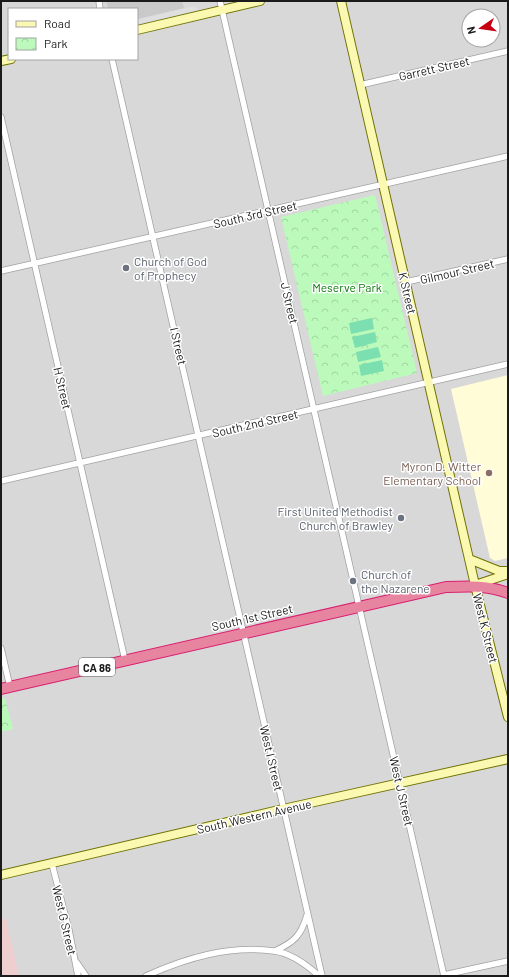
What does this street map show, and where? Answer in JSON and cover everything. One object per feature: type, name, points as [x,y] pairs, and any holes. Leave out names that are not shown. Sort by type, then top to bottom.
[{"type":"highway","name":"South 1st Street","points":[[5,688],[446,587],[475,586]]},
{"type":"highway","name":"CA 86","points":[[475,586],[498,589],[508,594]]},
{"type":"street","name":"J Street","points":[[220,1],[359,606]]},
{"type":"street","points":[[138,30],[260,1]]},
{"type":"street","name":"K Street","points":[[341,1],[475,586]]},
{"type":"street","name":"Garrett Street","points":[[360,85],[508,51]]},
{"type":"street","name":"I Street","points":[[112,60],[200,436],[243,633]]},
{"type":"street","name":"H Street","points":[[1,116],[125,660]]},
{"type":"street","name":"South 3rd Street","points":[[1,271],[508,156]]},
{"type":"street","name":"Gilmour Street","points":[[406,282],[508,259]]},
{"type":"street","name":"South 2nd Street","points":[[1,481],[508,364]]},
{"type":"street","points":[[469,559],[508,572]]},
{"type":"street","name":"South 1st Street","points":[[475,586],[508,572]]},
{"type":"street","name":"West K Street","points":[[475,586],[508,717]]},
{"type":"street","name":"West J Street","points":[[359,606],[444,975]]},
{"type":"street","name":"West I Street","points":[[243,633],[322,976]]},
{"type":"street","points":[[1,648],[5,688]]},
{"type":"street","name":"South Western Avenue","points":[[1,875],[283,809],[508,759]]},
{"type":"street","name":"West G Street","points":[[52,864],[69,930],[78,976]]},
{"type":"street","points":[[275,951],[291,943],[303,928],[308,912]]},
{"type":"street","points":[[146,976],[176,962],[197,956],[226,951],[275,951],[291,957],[319,976]]},
{"type":"street","points":[[75,961],[86,976]]},
{"type":"street","points":[[444,975],[508,961]]},
{"type":"shaded area","points":[[1,1],[508,1],[508,976],[1,976]]},
{"type":"shaded area","points":[[107,1],[182,1],[184,8],[138,19],[138,8],[108,8]]},
{"type":"shaded area","points":[[195,6],[199,10],[138,24],[138,20]]},
{"type":"shaded area","name":"Myron D. Witter Elementary School","points":[[508,375],[508,558],[495,561],[490,558],[451,389]]},
{"type":"shaded area","points":[[6,918],[19,976],[1,976],[1,920]]},
{"type":"green space","name":"Meserve Park","points":[[375,195],[417,373],[323,396],[281,217]]},
{"type":"green space","points":[[372,318],[374,329],[351,334],[349,323]]},
{"type":"green space","points":[[375,332],[377,342],[355,348],[352,337]]},
{"type":"green space","points":[[378,347],[381,357],[358,362],[356,352]]},
{"type":"green space","points":[[382,360],[384,371],[361,376],[359,365]]},
{"type":"green space","points":[[5,698],[13,729],[1,732],[1,699]]},
{"type":"place","name":"Church of God of Prophecy","points":[[126,268]]},
{"type":"place","name":"Myron D. Witter Elementary School","points":[[489,473]]},
{"type":"place","name":"First United Methodist Church of Brawley","points":[[401,518]]},
{"type":"place","name":"Church of the Nazarene","points":[[353,581]]}]
